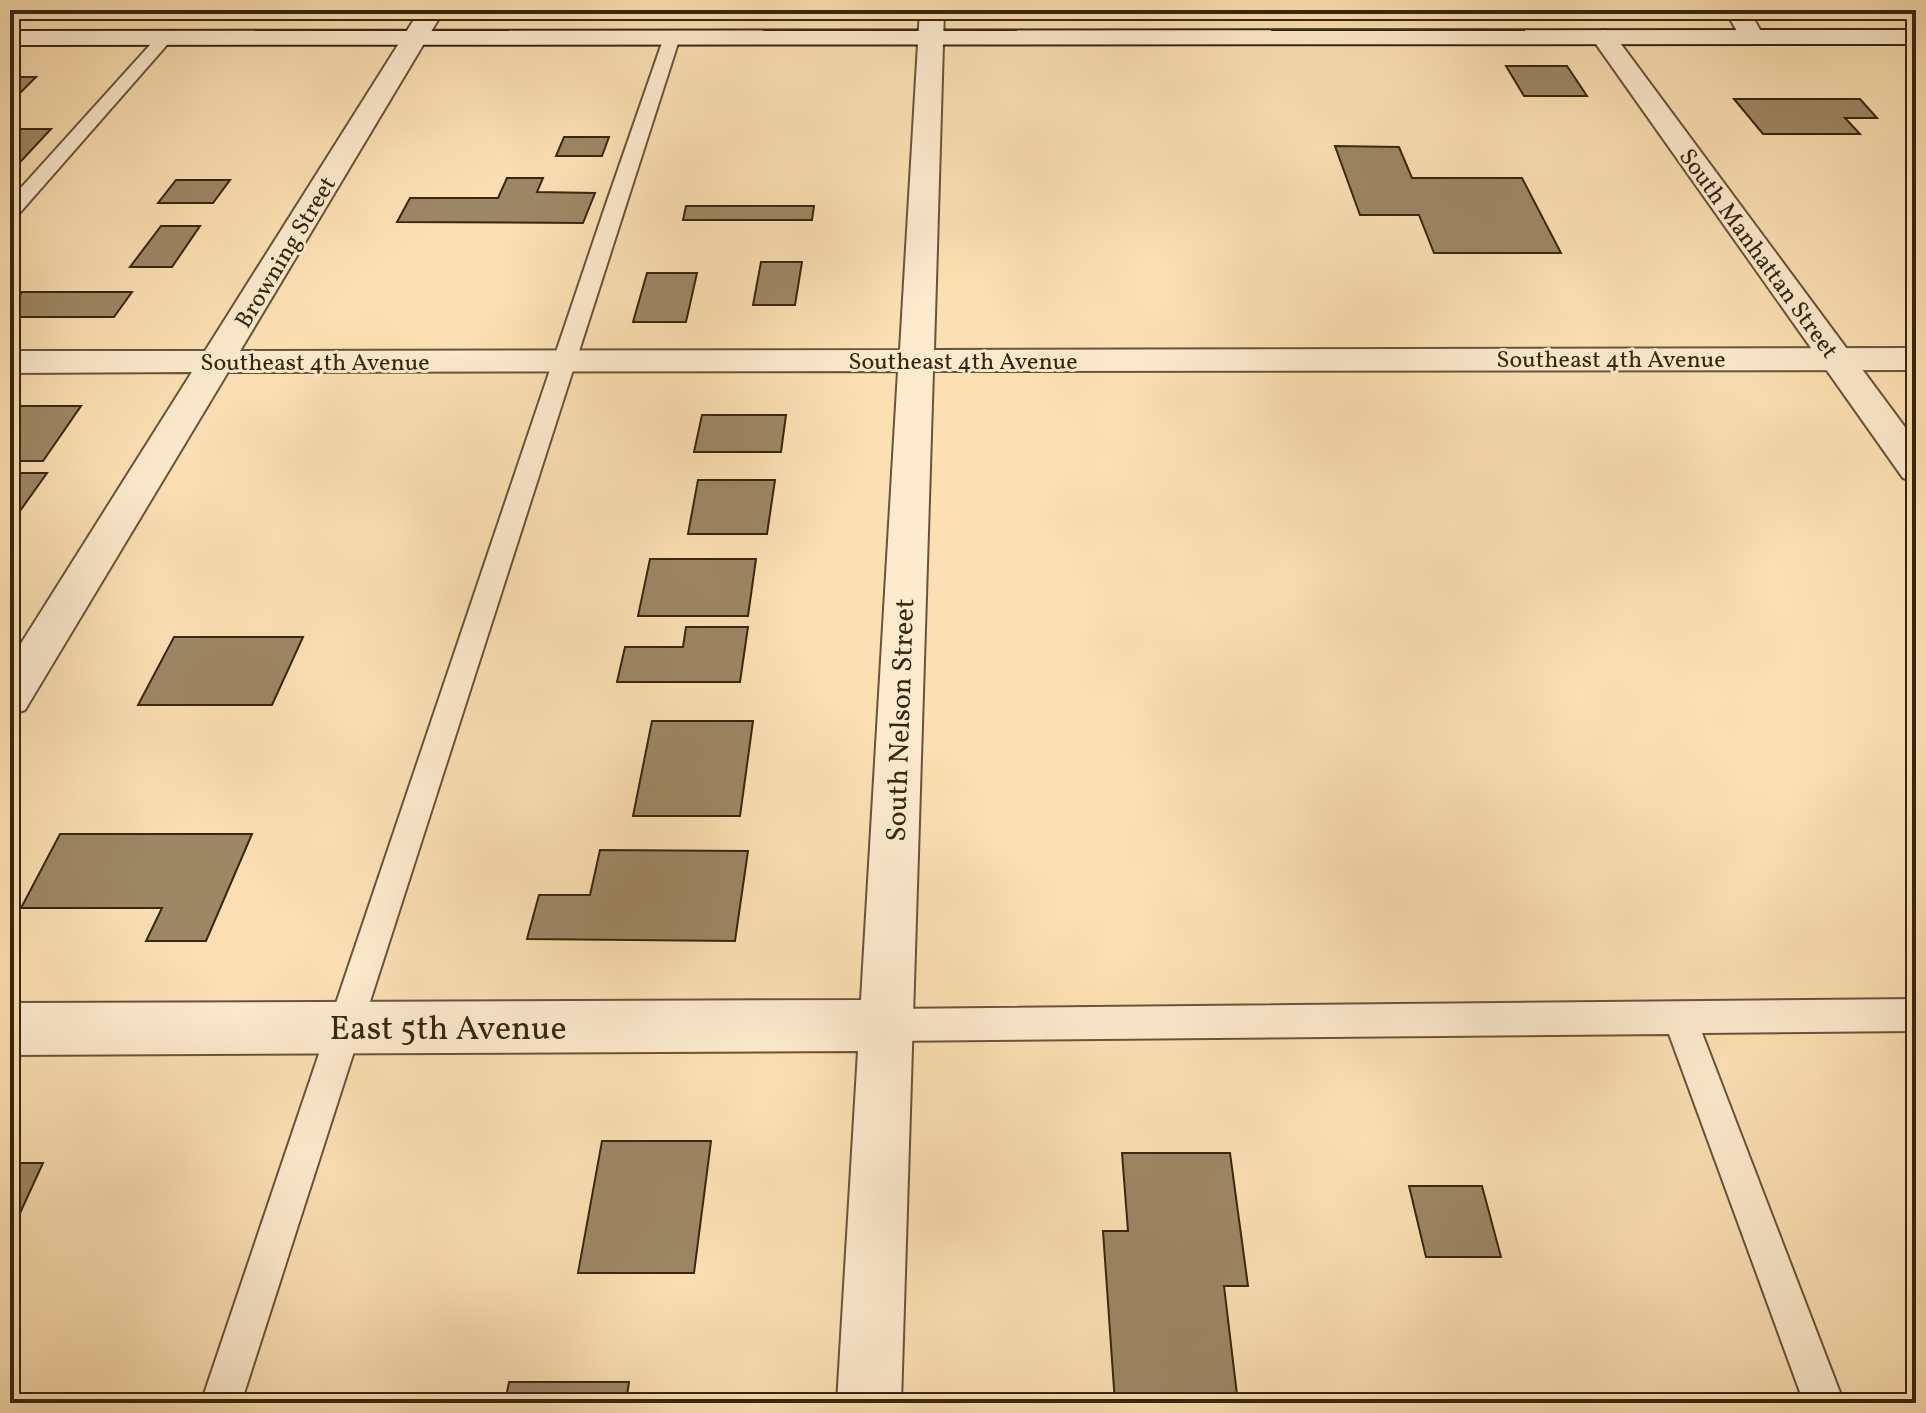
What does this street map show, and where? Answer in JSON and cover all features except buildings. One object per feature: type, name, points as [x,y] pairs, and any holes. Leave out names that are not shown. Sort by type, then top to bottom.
[{"type":"street","points":[[1737,10],[1752,37]]},
{"type":"street","points":[[10,38],[165,38],[424,24],[672,37],[931,24],[1603,37],[1916,37]]},
{"type":"street","name":"Browning Street","points":[[10,698],[424,24]]},
{"type":"street","name":"South Nelson Street","points":[[869,1403],[931,24]]},
{"type":"street","name":"South Manhattan Street","points":[[1603,37],[1916,469]]},
{"type":"street","name":"Southeast 4th Avenue","points":[[10,362],[1916,359]]},
{"type":"street","name":"East 5th Avenue","points":[[10,1029],[886,1025]]},
{"type":"lane","points":[[221,1403],[347,1027],[562,361],[672,37]]},
{"type":"lane","points":[[10,212],[165,38]]},
{"type":"lane","points":[[886,1025],[1916,1015]]},
{"type":"lane","points":[[1679,1016],[1824,1403]]}]
